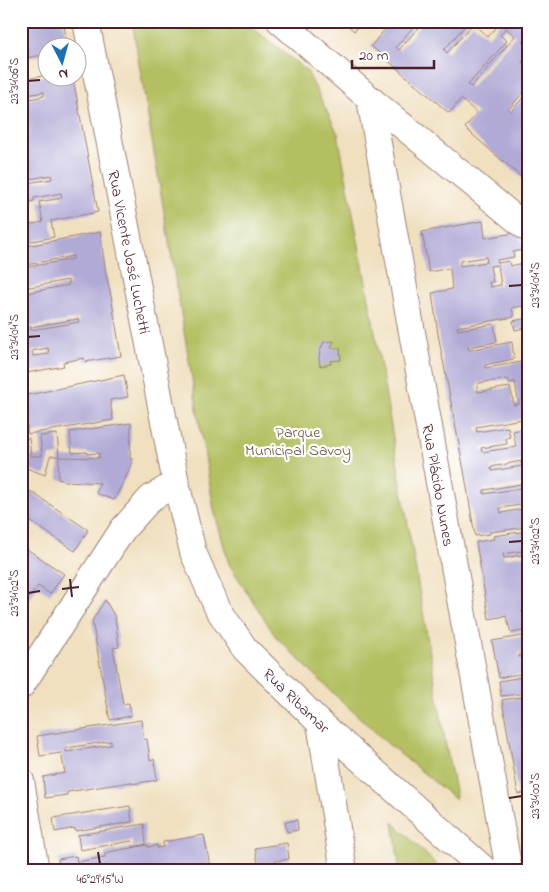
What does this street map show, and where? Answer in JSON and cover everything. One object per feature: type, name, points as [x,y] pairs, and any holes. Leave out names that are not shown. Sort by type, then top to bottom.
[{"type":"street","name":"Rua Vicente José Luchetti","points":[[86,21],[176,483]]},
{"type":"street","points":[[280,21],[370,99],[528,229]]},
{"type":"street","name":"Rua Plácido Nunes","points":[[370,99],[509,871]]},
{"type":"street","points":[[21,686],[123,529],[151,498],[176,483]]},
{"type":"street","name":"Rua Ribamar","points":[[176,483],[193,552],[218,609],[245,648],[320,723],[486,871]]},
{"type":"street","points":[[320,723],[344,871]]},
{"type":"street","points":[[21,781],[36,871]]},
{"type":"green space","name":"Parque Municipal Savoy","points":[[132,21],[244,21],[307,71],[338,134],[370,304],[455,799],[387,743],[276,637],[229,564],[214,510]]},
{"type":"green space","points":[[393,822],[443,871],[400,871]]},
{"type":"building","points":[[21,21],[63,21],[66,38],[38,38],[38,56],[21,59]]},
{"type":"building","points":[[343,21],[363,21],[354,31]]},
{"type":"building","points":[[392,21],[413,21],[411,23],[414,26],[396,47],[399,50],[424,21],[469,21],[444,50],[447,53],[473,24],[488,37],[502,21],[515,21],[522,27],[528,21],[528,36],[522,42],[528,47],[528,55],[522,62],[528,66],[528,87],[508,110],[510,112],[528,92],[528,117],[522,124],[528,128],[528,183],[465,128],[477,113],[461,99],[449,113],[371,46]],"holes":[[[506,28],[515,36],[471,87],[468,85],[507,41],[500,35]]]},
{"type":"building","points":[[38,77],[38,88],[75,88],[98,212],[51,221],[54,237],[21,243],[21,226],[43,222],[39,202],[62,198],[61,193],[34,198],[34,201],[21,201],[21,184],[52,179],[51,175],[25,180],[22,163],[27,162],[26,156],[21,157],[21,101],[44,96],[44,92],[21,96],[21,80]]},
{"type":"building","points":[[483,221],[485,238],[514,233],[528,246],[528,249],[513,252],[514,257],[497,260],[498,263],[509,261],[510,266],[528,262],[528,305],[512,308],[514,317],[457,327],[458,330],[494,324],[497,342],[468,347],[469,350],[512,342],[514,359],[485,365],[485,368],[528,361],[528,418],[476,427],[477,432],[508,427],[510,437],[506,438],[507,444],[481,448],[482,452],[516,447],[513,431],[528,428],[528,463],[521,464],[521,461],[491,467],[492,471],[528,465],[528,483],[484,490],[484,494],[528,487],[528,504],[500,508],[501,513],[528,508],[528,527],[475,536],[432,293],[452,289],[450,268],[429,272],[422,232]],"holes":[[[486,257],[487,262],[460,266],[460,261]],[[498,265],[501,285],[490,287],[489,282],[493,282],[490,266]],[[508,379],[509,383],[515,382],[519,404],[514,405],[510,387],[478,392],[477,386],[479,383]]]},
{"type":"building","points":[[100,232],[121,356],[85,362],[84,358],[63,362],[64,366],[21,374],[21,294],[69,285],[68,280],[25,288],[22,268],[73,259],[73,256],[21,266],[21,247]],"holes":[[[78,319],[79,322],[68,324],[31,330],[30,327]],[[48,348],[49,354],[33,356],[32,351]]]},
{"type":"building","points":[[528,318],[527,340],[525,328],[515,330],[513,321]]},
{"type":"building","points":[[334,341],[331,348],[340,348],[341,360],[330,361],[331,364],[320,366],[320,351],[324,342]]},
{"type":"building","points":[[124,375],[128,397],[110,400],[113,420],[28,434],[23,396]]},
{"type":"building","points":[[131,423],[130,459],[133,459],[114,500],[96,493],[100,483],[58,479],[59,457],[99,458],[99,453],[72,453],[70,432]]},
{"type":"building","points":[[57,434],[59,456],[50,456],[45,475],[21,466],[25,460],[21,461],[21,439],[29,438],[31,456],[42,456],[40,436]]},
{"type":"building","points":[[30,491],[88,530],[75,551],[21,515],[21,504]]},
{"type":"building","points":[[528,531],[528,550],[503,554],[504,558],[528,554],[528,610],[522,611],[522,613],[528,613],[528,630],[511,633],[506,616],[489,619],[476,542],[494,539],[493,536]]},
{"type":"building","points":[[21,545],[64,574],[50,594],[38,586],[23,606],[21,605]]},
{"type":"building","points":[[105,600],[115,617],[119,647],[113,648],[123,704],[129,703],[131,716],[110,720],[92,621]]},
{"type":"building","points":[[528,635],[528,653],[519,654],[519,657],[528,655],[528,672],[499,678],[492,641]]},
{"type":"building","points":[[528,676],[528,693],[501,696],[499,681]]},
{"type":"building","points":[[528,696],[528,792],[518,794],[502,700]]},
{"type":"building","points":[[141,720],[144,740],[147,739],[150,760],[154,759],[157,780],[67,792],[67,795],[45,798],[43,777],[65,773],[61,753],[40,756],[37,736]],"holes":[[[111,741],[111,745],[66,752],[66,748]]]},
{"type":"building","points":[[130,806],[132,822],[75,831],[75,828],[55,832],[53,818]]},
{"type":"building","points":[[297,820],[298,830],[287,832],[285,822]]},
{"type":"building","points":[[528,823],[528,843],[527,843],[523,824]]},
{"type":"building","points":[[144,824],[146,844],[133,847],[132,841],[80,850],[78,835]]},
{"type":"building","points":[[204,835],[211,871],[60,871],[58,859],[76,856],[77,862],[105,857],[105,854],[108,852],[148,845],[148,847],[157,845],[157,848],[163,847],[163,842]]},
{"type":"building","points":[[287,843],[289,859],[258,864],[255,848]]}]
